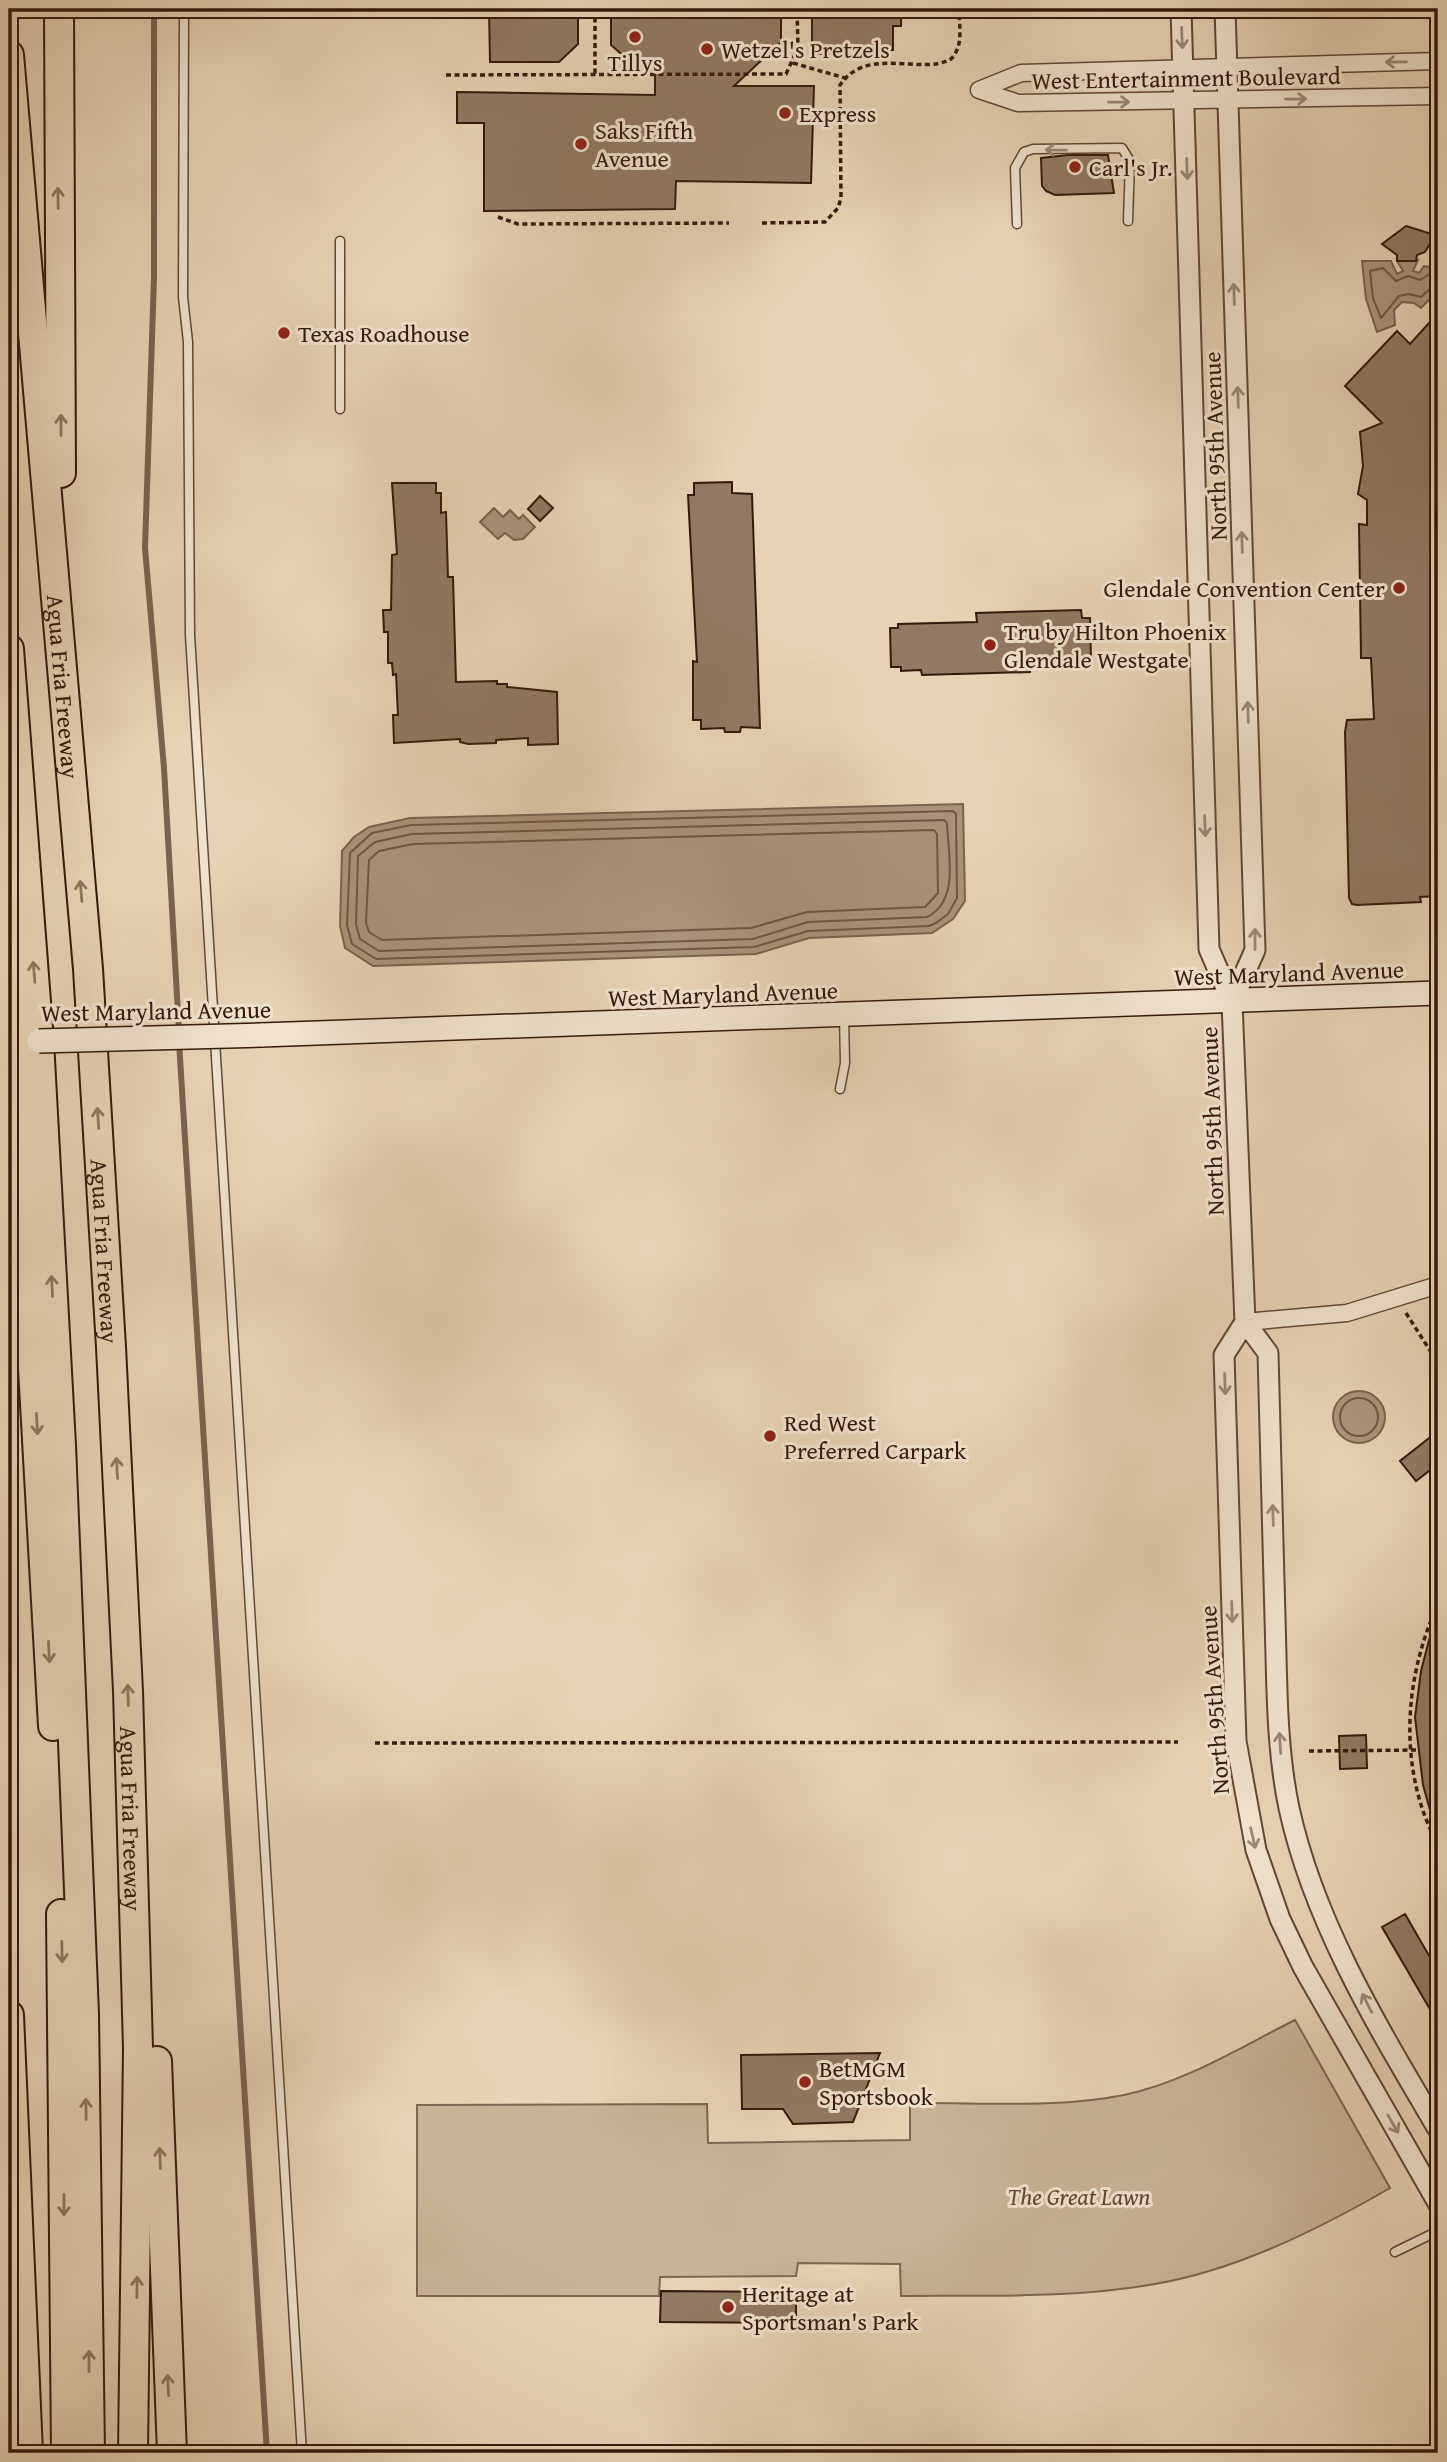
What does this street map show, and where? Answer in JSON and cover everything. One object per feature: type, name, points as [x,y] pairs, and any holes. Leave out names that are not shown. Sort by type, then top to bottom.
[{"type":"highway","points":[[59,9],[61,640]]},
{"type":"highway","name":"Agua Fria Freeway","points":[[9,55],[61,640],[103,1206],[134,1861],[138,2232],[133,2453]]},
{"type":"highway","points":[[9,649],[21,1041],[44,1355],[84,2014],[90,2453]]},
{"type":"highway","points":[[9,939],[21,1041]]},
{"type":"highway","points":[[44,1355],[60,1851],[66,2453]]},
{"type":"highway","points":[[134,1861],[152,1943],[172,2453]]},
{"type":"highway","points":[[9,2015],[28,2453]]},
{"type":"main road","name":"West Maryland Avenue","points":[[21,1041],[844,1016],[1438,993]]},
{"type":"street","name":"North 95th Avenue","points":[[1181,9],[1209,949],[1232,1002],[1245,1322],[1224,1355],[1236,1741],[1247,1815],[1268,1888],[1303,1967],[1438,2203]]},
{"type":"street","name":"North 95th Avenue","points":[[1225,9],[1255,950],[1232,1002]]},
{"type":"street","name":"West Entertainment Boulevard","points":[[1438,61],[1021,73],[979,90],[1018,103],[1438,96]]},
{"type":"street","points":[[1245,1322],[1347,1313],[1398,1300],[1438,1285]]},
{"type":"street","points":[[1245,1322],[1268,1353],[1279,1741],[1289,1810],[1309,1879],[1342,1954],[1399,2063],[1438,2129]]},
{"type":"lane","points":[[184,9],[183,298],[188,342],[191,661],[302,2453]]},
{"type":"lane","points":[[1017,224],[1015,169],[1024,152],[1033,149],[1122,148],[1130,161],[1131,210],[1128,221]]},
{"type":"lane","points":[[340,241],[340,409]]},
{"type":"lane","points":[[840,1089],[845,1063],[844,1016]]},
{"type":"lane","points":[[1395,2252],[1438,2231]]},
{"type":"path","points":[[595,9],[595,75]]},
{"type":"path","points":[[446,75],[786,74],[793,64],[798,48],[797,9]]},
{"type":"path","points":[[762,223],[825,222],[838,208],[841,198],[840,85],[860,68],[946,62],[951,59],[958,50],[959,9]]},
{"type":"path","points":[[793,64],[845,78]]},
{"type":"path","points":[[498,217],[519,224],[729,223]]},
{"type":"path","points":[[1398,1300],[1438,1363]]},
{"type":"path","points":[[1438,1604],[1424,1634],[1408,1718],[1416,1790],[1425,1820],[1438,1845]]},
{"type":"path","points":[[375,1744],[1178,1742]]},
{"type":"path","points":[[1309,1751],[1418,1750]]},
{"type":"green space","name":"The Great Lawn","points":[[1295,2020],[1390,2188],[1306,2233],[1216,2269],[1155,2284],[1092,2292],[901,2296],[900,2264],[798,2263],[796,2276],[660,2277],[659,2296],[417,2296],[417,2105],[707,2104],[708,2143],[910,2140],[910,2103],[1071,2102],[1124,2095],[1190,2073]]},
{"type":"water","points":[[1418,260],[1413,271],[1419,273],[1424,266],[1431,267],[1438,275],[1438,291],[1421,308],[1414,303],[1402,302],[1394,310],[1395,325],[1377,332],[1366,299],[1362,261],[1391,261],[1397,274],[1403,271],[1397,261]]},
{"type":"water","points":[[494,508],[503,517],[510,510],[519,519],[523,515],[535,527],[523,539],[514,540],[505,533],[498,539],[480,522]]},
{"type":"water","points":[[963,804],[965,901],[953,919],[932,933],[809,938],[756,954],[373,966],[345,948],[340,926],[342,851],[354,837],[369,827],[410,818]]},
{"type":"water","points":[[1359,1391],[1369,1393],[1377,1399],[1383,1407],[1383,1427],[1377,1435],[1369,1441],[1359,1443],[1349,1441],[1341,1435],[1335,1427],[1333,1417],[1335,1407],[1341,1399],[1349,1393]]},
{"type":"building","points":[[489,9],[578,9],[578,44],[559,62],[490,62]]},
{"type":"building","points":[[611,9],[781,9],[781,42],[734,86],[814,86],[811,183],[676,181],[675,209],[484,211],[484,123],[457,123],[457,92],[655,95],[655,61],[628,60],[611,45]]},
{"type":"building","points":[[812,9],[901,9],[901,26],[893,26],[893,50],[842,50],[842,54],[812,54]]},
{"type":"building","name":"Carl's Jr.","points":[[1108,155],[1114,193],[1055,195],[1046,191],[1042,186],[1041,158]]},
{"type":"building","points":[[1406,226],[1435,235],[1425,252],[1417,255],[1416,261],[1397,261],[1397,255],[1382,244]]},
{"type":"building","name":"Glendale Convention Center","points":[[1438,313],[1438,896],[1420,897],[1421,902],[1357,905],[1352,904],[1349,898],[1345,732],[1347,720],[1374,719],[1371,658],[1361,658],[1359,524],[1367,525],[1367,500],[1358,494],[1363,466],[1360,432],[1382,423],[1345,386],[1397,331],[1410,344]]},
{"type":"building","points":[[732,482],[732,493],[752,494],[760,728],[741,727],[740,732],[725,732],[724,728],[701,729],[701,720],[693,720],[693,661],[697,662],[688,495],[694,495],[694,483]]},
{"type":"building","points":[[392,483],[436,483],[436,493],[441,493],[441,513],[446,512],[448,577],[453,577],[456,682],[497,681],[497,684],[507,684],[507,687],[557,692],[558,744],[528,745],[528,738],[496,740],[496,743],[468,744],[460,742],[460,739],[394,743],[393,715],[398,715],[396,674],[393,675],[392,663],[388,663],[388,632],[384,632],[383,610],[391,610],[392,555],[397,554]]},
{"type":"building","points":[[540,496],[553,508],[540,521],[528,509]]},
{"type":"building","name":"Tru by Hilton Phoenix Glendale Westgate","points":[[1081,610],[1082,618],[1090,618],[1091,661],[1079,661],[1081,666],[1030,668],[1030,672],[922,675],[921,670],[901,671],[901,667],[891,667],[890,628],[898,628],[898,624],[977,622],[976,613]]},
{"type":"building","points":[[1438,1431],[1438,1464],[1416,1481],[1400,1461]]},
{"type":"building","points":[[1433,1625],[1438,1626],[1438,1823],[1434,1824],[1423,1785],[1415,1717],[1421,1671]]},
{"type":"building","points":[[1366,1735],[1367,1768],[1340,1769],[1339,1736]]},
{"type":"building","points":[[1405,1914],[1438,1971],[1438,2023],[1382,1927]]},
{"type":"building","name":"BetMGM Sportsbook","points":[[880,2053],[853,2122],[793,2124],[783,2109],[742,2109],[741,2055]]},
{"type":"building","name":"Heritage at Sportsman's Park","points":[[661,2291],[796,2292],[796,2323],[660,2322]]},
{"type":"waterway","points":[[154,9],[154,278],[145,548],[164,768],[179,1031]]},
{"type":"waterway","points":[[179,1042],[267,2453]]},
{"type":"place","name":"Tillys","points":[[635,37]]},
{"type":"place","name":"Wetzel's Pretzels","points":[[707,49]]},
{"type":"place","name":"Express","points":[[785,113]]},
{"type":"place","name":"Saks Fifth Avenue","points":[[581,144]]},
{"type":"place","name":"Carl's Jr.","points":[[1075,167]]},
{"type":"place","name":"Texas Roadhouse","points":[[284,333]]},
{"type":"place","name":"Glendale Convention Center","points":[[1399,588]]},
{"type":"place","name":"Tru by Hilton Phoenix Glendale Westgate","points":[[990,645]]},
{"type":"place","name":"Red West Preferred Carpark","points":[[770,1436]]},
{"type":"place","name":"BetMGM Sportsbook","points":[[805,2082]]},
{"type":"place","name":"Heritage at Sportsman's Park","points":[[728,2307]]}]
